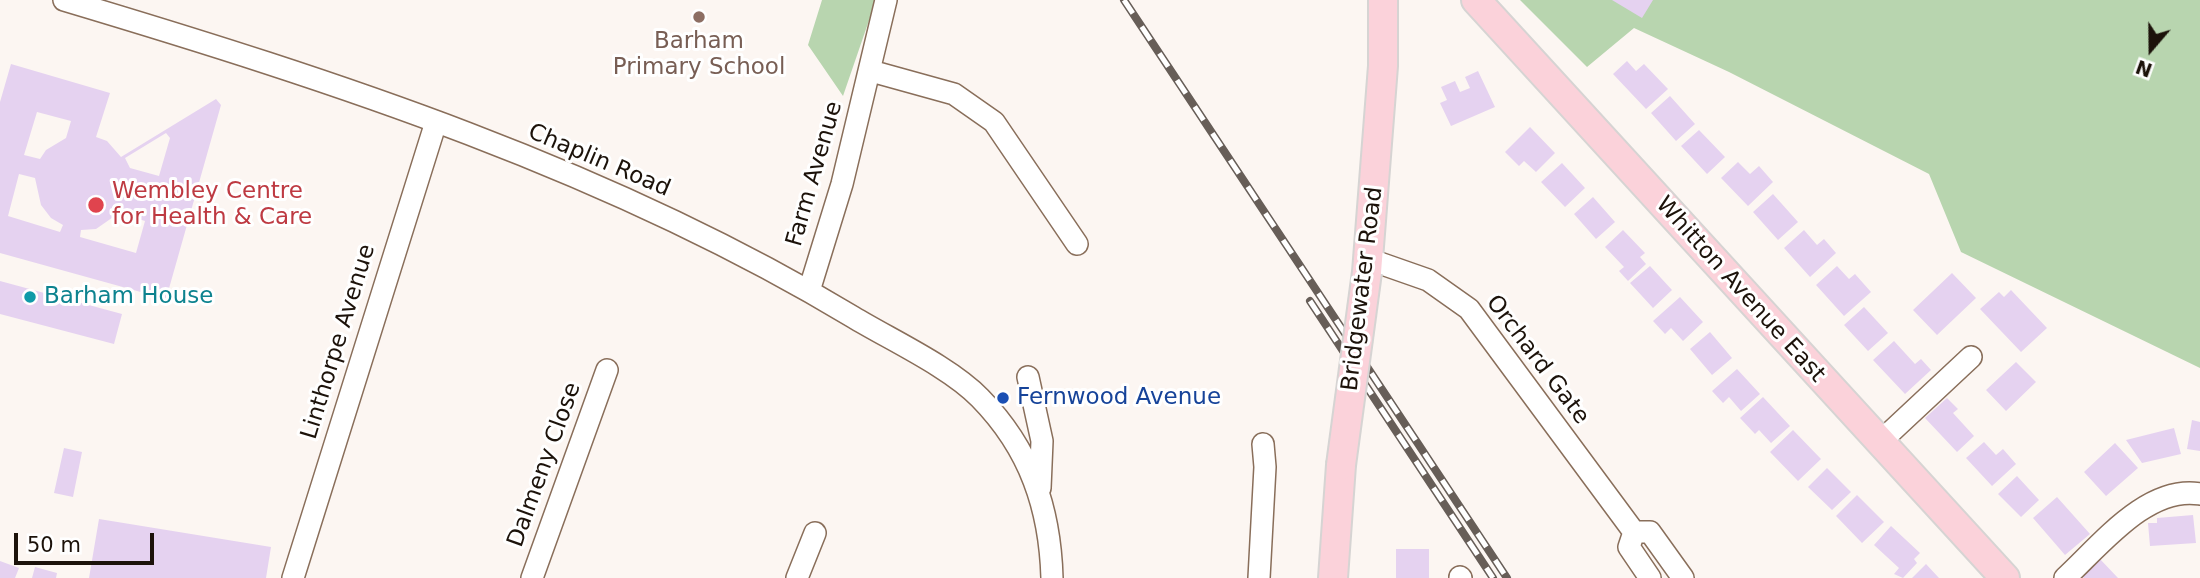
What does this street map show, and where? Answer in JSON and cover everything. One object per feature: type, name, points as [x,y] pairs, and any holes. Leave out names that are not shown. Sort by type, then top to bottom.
[{"type":"main road","name":"Bridgewater Road","points":[[1333,578],[1341,465],[1367,265],[1383,66],[1383,0]]},
{"type":"main road","name":"Whitton Avenue East","points":[[1476,0],[2005,578]]},
{"type":"street","name":"Chaplin Road","points":[[64,0],[299,72],[436,122],[615,193],[809,291],[957,379],[979,397],[1011,437],[1040,491],[1051,533],[1052,578]]},
{"type":"street","name":"Farm Avenue","points":[[809,291],[871,71],[886,0]]},
{"type":"street","points":[[871,71],[954,94],[994,122],[1077,244]]},
{"type":"street","name":"Linthorpe Avenue","points":[[293,578],[436,122]]},
{"type":"street","name":"Orchard Gate","points":[[1367,265],[1428,280],[1469,309],[1634,532]]},
{"type":"street","points":[[1880,442],[1971,357]]},
{"type":"street","name":"Dalmeny Close","points":[[532,578],[607,370]]},
{"type":"street","name":"Chaplin Road","points":[[1028,377],[1042,440],[1040,491]]},
{"type":"street","points":[[1259,578],[1265,467],[1263,443]]},
{"type":"street","points":[[2065,578],[2131,518],[2164,496],[2200,494]]},
{"type":"street","name":"Orchard Gate","points":[[1634,532],[1629,547],[1650,578]]},
{"type":"street","name":"Orchard Gate","points":[[1634,532],[1650,532],[1683,578]]},
{"type":"street","points":[[797,578],[815,533]]},
{"type":"green space","points":[[822,0],[876,0],[843,96],[808,45]]},
{"type":"green space","points":[[1520,0],[2200,0],[2200,368],[1961,252],[1929,174],[1729,72],[1634,28],[1587,67]]},
{"type":"building","points":[[1612,0],[1653,0],[1642,18]]},
{"type":"building","points":[[1627,61],[1636,71],[1644,64],[1668,89],[1646,109],[1613,74]]},
{"type":"building","name":"Wembley Centre for Health & Care","points":[[11,64],[110,93],[96,137],[107,141],[121,157],[216,99],[221,105],[166,299],[0,253],[0,102]],"holes":[[[37,112],[71,121],[66,138],[46,150],[40,159],[24,155]],[[166,133],[170,138],[159,176],[130,168],[125,158]],[[19,174],[35,178],[41,205],[51,218],[63,225],[60,232],[8,216]],[[119,213],[145,221],[136,253],[80,237],[81,230],[96,229]]]},
{"type":"building","points":[[1478,71],[1495,107],[1451,126],[1440,103],[1447,100],[1441,87],[1455,81],[1460,92],[1470,88],[1465,77]]},
{"type":"building","points":[[1670,96],[1695,124],[1676,141],[1651,113]]},
{"type":"building","points":[[1530,127],[1555,153],[1536,172],[1524,161],[1519,166],[1505,152]]},
{"type":"building","points":[[1699,130],[1725,157],[1707,174],[1681,146]]},
{"type":"building","points":[[1738,162],[1750,174],[1759,166],[1773,182],[1748,206],[1721,178]]},
{"type":"building","points":[[1562,163],[1585,188],[1565,207],[1541,182]]},
{"type":"building","points":[[1773,194],[1798,222],[1778,240],[1753,212]]},
{"type":"building","points":[[1593,197],[1615,222],[1596,239],[1574,214]]},
{"type":"building","points":[[1623,230],[1645,253],[1640,257],[1646,264],[1628,281],[1619,271],[1624,267],[1605,247]]},
{"type":"building","points":[[1804,230],[1817,245],[1824,239],[1836,253],[1810,277],[1784,248]]},
{"type":"building","points":[[1650,266],[1672,290],[1653,308],[1630,283]]},
{"type":"building","points":[[1837,266],[1849,279],[1855,274],[1871,292],[1844,316],[1816,285]]},
{"type":"building","points":[[1952,273],[1976,298],[1937,335],[1913,310]]},
{"type":"building","name":"Barham House","points":[[0,281],[122,314],[114,344],[0,314]]},
{"type":"building","points":[[2011,290],[2047,328],[2021,352],[1980,309],[1999,292],[2004,297]]},
{"type":"building","points":[[1680,297],[1703,322],[1683,341],[1671,328],[1665,334],[1653,321]]},
{"type":"building","points":[[1864,307],[1888,333],[1868,351],[1844,325]]},
{"type":"building","points":[[1710,332],[1732,358],[1712,375],[1690,349]]},
{"type":"building","points":[[1894,341],[1915,364],[1921,359],[1931,370],[1905,394],[1873,360]]},
{"type":"building","points":[[2016,362],[2036,382],[2006,411],[1986,390]]},
{"type":"building","points":[[1737,369],[1760,394],[1741,411],[1729,397],[1723,403],[1712,391]]},
{"type":"building","points":[[1763,397],[1790,426],[1771,443],[1759,430],[1755,434],[1740,418]]},
{"type":"building","points":[[1947,398],[1958,409],[1953,413],[1974,436],[1957,452],[1925,418]]},
{"type":"building","points":[[2192,420],[2200,422],[2200,451],[2187,449]]},
{"type":"building","points":[[2174,428],[2181,454],[2142,463],[2126,440]]},
{"type":"building","points":[[1793,430],[1821,459],[1798,481],[1770,452]]},
{"type":"building","points":[[1984,442],[1996,455],[2003,449],[2016,464],[1992,486],[1966,458]]},
{"type":"building","points":[[2115,443],[2138,468],[2106,496],[2084,472]]},
{"type":"building","points":[[64,448],[82,452],[73,497],[54,493]]},
{"type":"building","points":[[1827,468],[1851,492],[1832,510],[1808,487]]},
{"type":"building","points":[[2017,476],[2039,500],[2021,517],[1998,494]]},
{"type":"building","points":[[1857,495],[1884,522],[1862,543],[1836,516]]},
{"type":"building","points":[[2057,497],[2090,534],[2065,555],[2033,518]]},
{"type":"building","points":[[2193,515],[2196,543],[2150,546],[2148,523],[2157,523],[2157,518]]},
{"type":"building","points":[[99,519],[271,547],[266,578],[89,578]]},
{"type":"building","points":[[1891,526],[1920,553],[1914,559],[1917,563],[1903,578],[1894,574],[1899,568],[1874,545]]},
{"type":"building","points":[[1396,549],[1429,549],[1429,578],[1396,578]]},
{"type":"building","points":[[2099,558],[2118,578],[2084,578],[2081,575]]},
{"type":"building","points":[[0,561],[19,568],[15,578],[0,578]]},
{"type":"building","points":[[1926,564],[1939,578],[1912,578]]},
{"type":"building","points":[[35,567],[57,573],[56,578],[32,578]]},
{"type":"railway","points":[[1124,0],[1507,578]]},
{"type":"railway","points":[[1310,301],[1493,578]]},
{"type":"place","name":"Barham Primary School","points":[[699,17]]},
{"type":"place","name":"Wembley Centre for Health & Care","points":[[96,205]]},
{"type":"place","name":"Barham House","points":[[30,297]]},
{"type":"place","name":"Fernwood Avenue","points":[[1003,398]]}]
